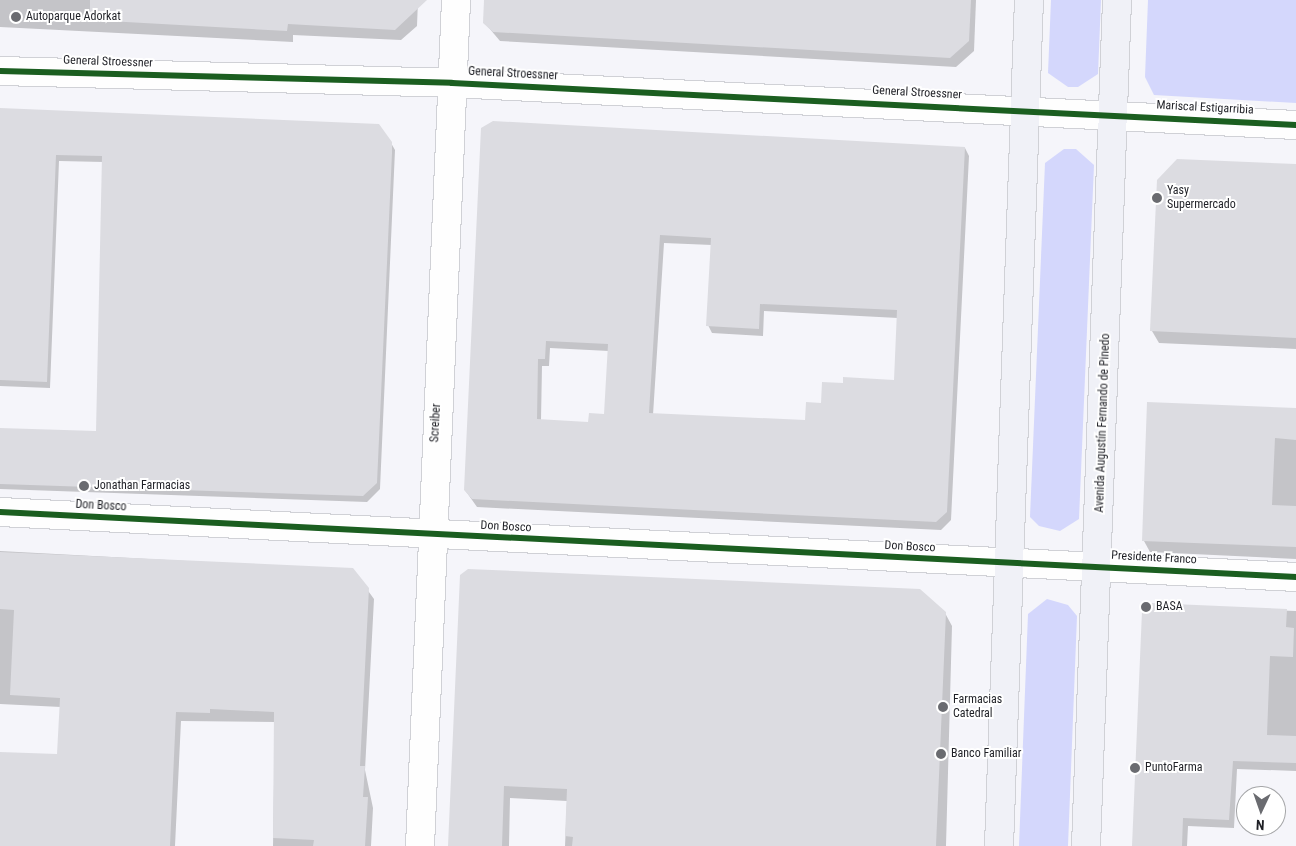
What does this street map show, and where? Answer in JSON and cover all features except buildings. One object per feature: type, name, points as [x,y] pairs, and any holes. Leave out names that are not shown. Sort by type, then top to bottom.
[{"type":"highway","points":[[999,846],[1029,0]]},
{"type":"highway","name":"Avenida Augustín Fernando de Pinedo","points":[[1086,846],[1098,566],[1117,0]]},
{"type":"street","name":"Screiber","points":[[420,846],[431,534],[456,0]]},
{"type":"street","name":"General Stroessner","points":[[0,71],[452,83],[1112,114]]},
{"type":"street","name":"Mariscal Estigarribia","points":[[1112,114],[1296,125]]},
{"type":"street","name":"Don Bosco","points":[[0,512],[1010,564]]},
{"type":"street","name":"Presidente Franco","points":[[1010,564],[1098,566],[1296,577]]},
{"type":"shaded area","points":[[1051,0],[1101,0],[1098,74],[1078,87],[1068,87],[1048,73]]},
{"type":"shaded area","points":[[1148,0],[1296,0],[1296,103],[1154,95],[1145,77]]},
{"type":"shaded area","points":[[1064,149],[1076,149],[1094,165],[1079,519],[1060,531],[1039,526],[1030,517],[1045,163]]},
{"type":"shaded area","points":[[1047,599],[1068,605],[1077,616],[1068,846],[1019,846],[1028,614]]},
{"type":"cycle path","points":[[0,71],[452,83],[1296,125]]},
{"type":"cycle path","points":[[0,512],[1296,577]]},
{"type":"place","name":"Autoparque Adorkat","points":[[16,17]]},
{"type":"place","name":"Yasy Supermercado","points":[[1157,198]]},
{"type":"place","name":"Jonathan Farmacias","points":[[84,486]]},
{"type":"place","name":"BASA","points":[[1146,607]]},
{"type":"place","name":"Farmacias Catedral","points":[[943,707]]},
{"type":"place","name":"Banco Familiar","points":[[941,754]]},
{"type":"place","name":"PuntoFarma","points":[[1135,768]]}]
